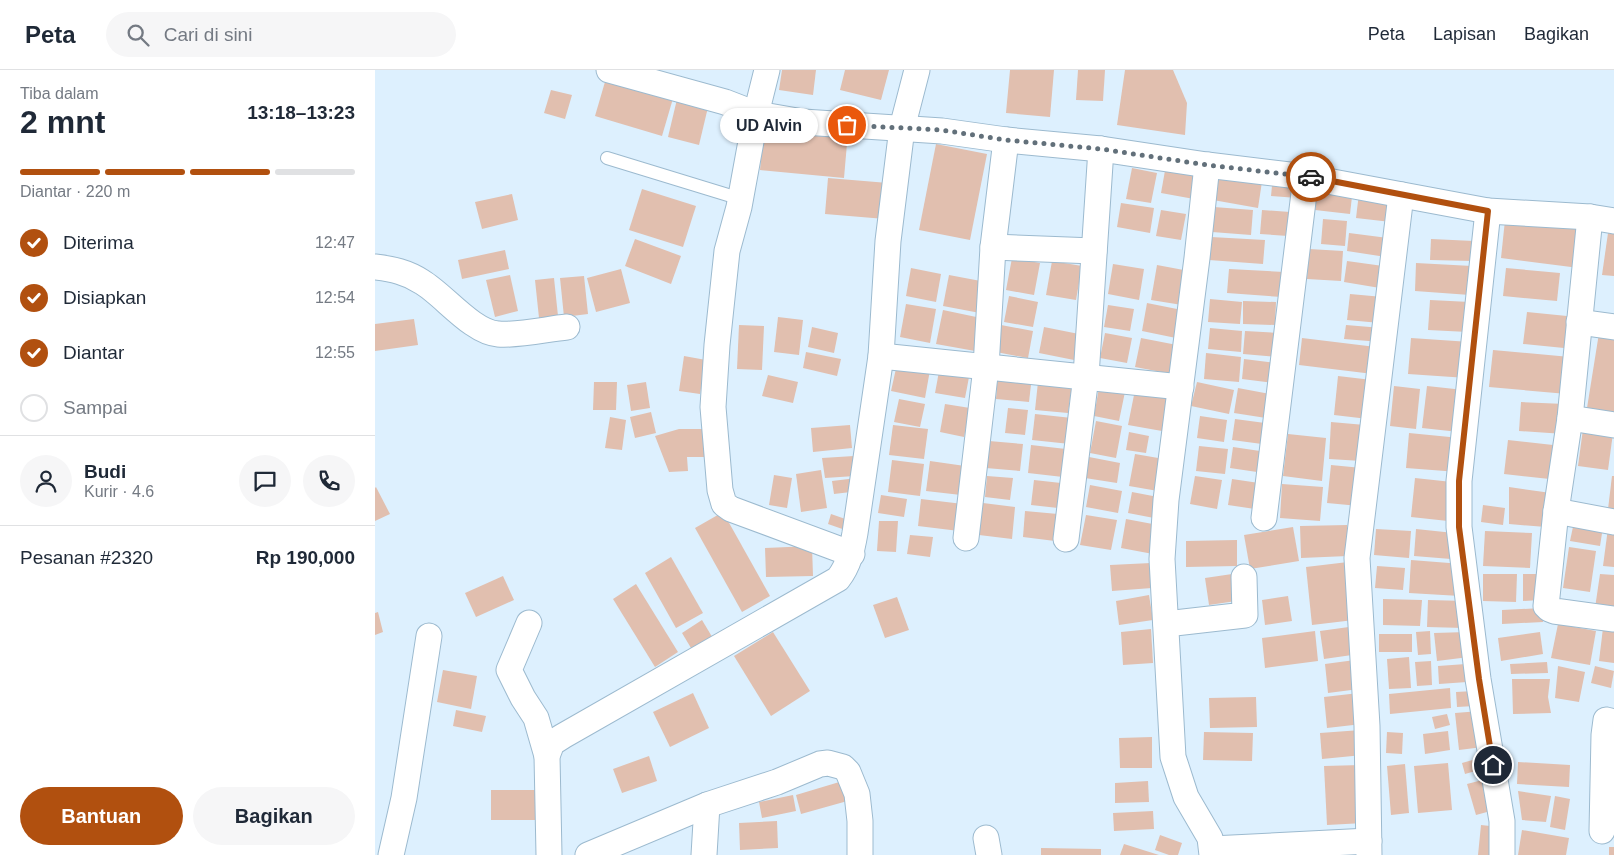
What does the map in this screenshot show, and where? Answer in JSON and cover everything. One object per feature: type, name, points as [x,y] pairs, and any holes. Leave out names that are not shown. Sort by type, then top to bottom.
[{"type":"street","points":[[609,70],[725,102],[756,114],[833,125],[941,130],[1006,140],[1101,149],[1207,165],[1306,176],[1488,211],[1590,217],[1614,221]]},
{"type":"street","points":[[767,70],[756,114],[741,199],[727,251],[717,345],[713,407],[720,490],[724,504],[731,509],[851,554]]},
{"type":"street","points":[[547,756],[552,743],[563,736],[838,579],[845,570],[851,554],[881,356],[888,241],[902,128],[917,70]]},
{"type":"street","points":[[967,538],[986,367],[993,248],[1006,140]]},
{"type":"street","points":[[1066,539],[1086,376],[1101,149]]},
{"type":"street","points":[[1207,165],[1163,524],[1162,559],[1171,747],[1186,797],[1210,838],[1212,852],[1369,848],[1367,726],[1357,558],[1401,195]]},
{"type":"street","points":[[1264,518],[1306,176]]},
{"type":"street","points":[[1488,211],[1463,439],[1458,510],[1479,679],[1502,821],[1502,855]]},
{"type":"street","points":[[1590,217],[1570,418],[1555,512],[1546,606],[1554,611],[1614,620]]},
{"type":"street","points":[[993,248],[1094,252]]},
{"type":"street","points":[[375,267],[400,270],[423,282],[484,330],[497,334],[567,327]]},
{"type":"street","points":[[1579,322],[1614,327]]},
{"type":"street","points":[[881,356],[1086,376],[1181,388]]},
{"type":"street","points":[[1570,418],[1614,425]]},
{"type":"street","points":[[1555,512],[1614,522]]},
{"type":"street","points":[[1166,624],[1245,615],[1244,578]]},
{"type":"street","points":[[529,623],[509,670],[523,698],[536,718],[547,756],[549,855]]},
{"type":"street","points":[[391,855],[404,798],[429,636]]},
{"type":"street","points":[[1602,831],[1604,735],[1606,720],[1614,722]]},
{"type":"street","points":[[588,855],[707,805],[777,782],[820,764],[828,763],[843,767],[851,776],[857,794],[861,821],[860,855]]},
{"type":"street","points":[[704,855],[707,805]]},
{"type":"lane","points":[[607,158],[741,199]]},
{"type":"building","points":[[782,70],[816,70],[813,95],[779,90]]},
{"type":"building","points":[[845,70],[889,70],[881,100],[840,90]]},
{"type":"building","points":[[1010,70],[1054,70],[1050,117],[1006,113]]},
{"type":"building","points":[[1078,70],[1105,70],[1103,101],[1076,100]]},
{"type":"building","points":[[1125,70],[1173,70],[1187,103],[1185,135],[1117,125]]},
{"type":"building","points":[[607,75],[674,95],[662,136],[595,116]]},
{"type":"building","points":[[551,90],[572,95],[565,119],[544,113]]},
{"type":"building","points":[[678,95],[709,103],[699,145],[668,137]]},
{"type":"building","points":[[764,124],[848,132],[844,178],[760,170]]},
{"type":"building","points":[[936,144],[987,154],[970,240],[919,230]]},
{"type":"building","points":[[1166,165],[1199,171],[1194,199],[1161,193]]},
{"type":"building","points":[[1132,168],[1157,173],[1151,203],[1126,199]]},
{"type":"building","points":[[1219,168],[1263,175],[1258,208],[1213,200]]},
{"type":"building","points":[[1273,175],[1300,177],[1298,198],[1271,196]]},
{"type":"building","points":[[828,178],[888,183],[885,219],[825,214]]},
{"type":"building","points":[[1318,185],[1353,188],[1350,214],[1315,210]]},
{"type":"building","points":[[642,189],[696,206],[683,247],[629,230]]},
{"type":"building","points":[[1359,193],[1394,197],[1391,222],[1356,218]]},
{"type":"building","points":[[512,194],[518,220],[482,229],[475,202]]},
{"type":"building","points":[[1121,203],[1154,208],[1150,233],[1117,227]]},
{"type":"building","points":[[1214,207],[1253,210],[1251,235],[1212,232]]},
{"type":"building","points":[[1161,210],[1186,214],[1181,240],[1156,236]]},
{"type":"building","points":[[1262,210],[1290,212],[1288,236],[1260,234]]},
{"type":"building","points":[[1323,219],[1347,221],[1345,246],[1321,244]]},
{"type":"building","points":[[1505,220],[1583,229],[1579,268],[1501,258]]},
{"type":"building","points":[[1349,233],[1388,238],[1386,257],[1347,251]]},
{"type":"building","points":[[1608,233],[1614,234],[1614,276],[1602,275]]},
{"type":"building","points":[[1211,237],[1265,240],[1263,264],[1209,260]]},
{"type":"building","points":[[635,239],[681,256],[671,284],[625,266]]},
{"type":"building","points":[[1431,239],[1474,241],[1473,261],[1430,260]]},
{"type":"building","points":[[1309,249],[1343,251],[1341,281],[1307,279]]},
{"type":"building","points":[[505,250],[509,269],[462,279],[458,260]]},
{"type":"building","points":[[1012,258],[1040,263],[1034,295],[1006,290]]},
{"type":"building","points":[[1052,261],[1082,266],[1076,300],[1046,295]]},
{"type":"building","points":[[1347,261],[1383,266],[1380,288],[1344,282]]},
{"type":"building","points":[[1416,263],[1472,266],[1470,295],[1415,291]]},
{"type":"building","points":[[1113,264],[1144,269],[1139,300],[1108,294]]},
{"type":"building","points":[[1157,265],[1189,271],[1182,305],[1151,300]]},
{"type":"building","points":[[911,268],[941,274],[936,302],[906,296]]},
{"type":"building","points":[[1506,268],[1560,273],[1557,301],[1503,296]]},
{"type":"building","points":[[621,269],[630,303],[596,312],[587,278]]},
{"type":"building","points":[[1229,269],[1284,272],[1282,297],[1227,293]]},
{"type":"building","points":[[510,275],[518,311],[495,317],[486,280]]},
{"type":"building","points":[[949,275],[986,282],[980,313],[943,306]]},
{"type":"building","points":[[584,276],[588,314],[564,317],[560,278]]},
{"type":"building","points":[[554,278],[558,316],[539,318],[535,280]]},
{"type":"building","points":[[1350,294],[1383,297],[1380,323],[1347,320]]},
{"type":"building","points":[[1009,296],[1038,302],[1033,327],[1004,322]]},
{"type":"building","points":[[1210,299],[1242,302],[1240,324],[1208,322]]},
{"type":"building","points":[[1430,300],[1470,302],[1468,332],[1428,330]]},
{"type":"building","points":[[1243,301],[1276,302],[1275,325],[1243,324]]},
{"type":"building","points":[[1147,303],[1182,310],[1176,338],[1142,331]]},
{"type":"building","points":[[906,304],[936,309],[930,343],[900,337]]},
{"type":"building","points":[[1108,305],[1134,309],[1130,331],[1104,327]]},
{"type":"building","points":[[943,310],[981,318],[975,351],[936,344]]},
{"type":"building","points":[[1527,312],[1577,317],[1574,349],[1523,344]]},
{"type":"building","points":[[778,317],[803,320],[799,355],[774,352]]},
{"type":"building","points":[[414,319],[418,345],[375,351],[375,324]]},
{"type":"building","points":[[739,325],[764,326],[762,370],[737,369]]},
{"type":"building","points":[[1001,325],[1033,331],[1028,358],[996,352]]},
{"type":"building","points":[[1346,325],[1382,328],[1381,342],[1344,339]]},
{"type":"building","points":[[812,327],[838,333],[834,353],[808,347]]},
{"type":"building","points":[[1044,327],[1079,334],[1074,360],[1039,353]]},
{"type":"building","points":[[1210,328],[1242,331],[1241,352],[1208,349]]},
{"type":"building","points":[[1245,331],[1279,333],[1277,357],[1243,354]]},
{"type":"building","points":[[1105,333],[1132,338],[1127,363],[1100,358]]},
{"type":"building","points":[[1599,333],[1614,335],[1614,412],[1587,408]]},
{"type":"building","points":[[1141,338],[1177,345],[1172,374],[1135,367]]},
{"type":"building","points":[[1302,338],[1376,347],[1373,374],[1299,365]]},
{"type":"building","points":[[1411,338],[1470,342],[1467,378],[1408,374]]},
{"type":"building","points":[[1493,350],[1570,357],[1567,394],[1489,387]]},
{"type":"building","points":[[806,352],[841,359],[837,376],[803,368]]},
{"type":"building","points":[[1206,353],[1241,357],[1239,382],[1204,379]]},
{"type":"building","points":[[684,356],[706,360],[700,394],[679,391]]},
{"type":"building","points":[[1244,359],[1276,363],[1274,383],[1242,379]]},
{"type":"building","points":[[897,364],[930,370],[925,398],[891,391]]},
{"type":"building","points":[[940,366],[970,372],[965,398],[935,393]]},
{"type":"building","points":[[998,373],[1032,376],[1029,402],[996,399]]},
{"type":"building","points":[[768,375],[798,382],[793,403],[762,396]]},
{"type":"building","points":[[1338,376],[1372,380],[1368,419],[1334,415]]},
{"type":"building","points":[[594,382],[617,382],[616,410],[593,410]]},
{"type":"building","points":[[646,382],[650,408],[631,411],[627,385]]},
{"type":"building","points":[[1038,382],[1072,385],[1068,413],[1035,410]]},
{"type":"building","points":[[1100,382],[1126,387],[1119,421],[1094,416]]},
{"type":"building","points":[[1197,382],[1234,390],[1229,414],[1191,406]]},
{"type":"building","points":[[1394,386],[1420,389],[1416,429],[1390,426]]},
{"type":"building","points":[[1427,386],[1464,390],[1459,432],[1422,428]]},
{"type":"building","points":[[1238,388],[1270,394],[1266,418],[1234,413]]},
{"type":"building","points":[[1135,390],[1168,396],[1162,431],[1128,425]]},
{"type":"building","points":[[899,399],[925,404],[920,427],[894,422]]},
{"type":"building","points":[[1521,402],[1565,404],[1564,434],[1519,431]]},
{"type":"building","points":[[945,404],[970,408],[964,437],[940,432]]},
{"type":"building","points":[[1008,408],[1028,410],[1025,435],[1005,433]]},
{"type":"building","points":[[651,412],[656,433],[635,438],[630,417]]},
{"type":"building","points":[[1035,414],[1072,418],[1070,444],[1032,440]]},
{"type":"building","points":[[1200,416],[1227,420],[1224,442],[1197,438]]},
{"type":"building","points":[[610,417],[626,420],[622,450],[605,448]]},
{"type":"building","points":[[1235,419],[1265,423],[1262,444],[1232,440]]},
{"type":"building","points":[[1096,421],[1122,426],[1116,458],[1090,453]]},
{"type":"building","points":[[1331,422],[1365,425],[1362,461],[1329,459]]},
{"type":"building","points":[[850,425],[852,448],[813,452],[811,428]]},
{"type":"building","points":[[893,425],[928,429],[924,459],[889,455]]},
{"type":"building","points":[[679,429],[705,429],[709,457],[687,457],[688,471],[669,472],[655,436]]},
{"type":"building","points":[[1583,429],[1613,433],[1608,470],[1578,466]]},
{"type":"building","points":[[1129,432],[1149,436],[1146,453],[1126,450]]},
{"type":"building","points":[[1409,433],[1460,438],[1458,472],[1406,468]]},
{"type":"building","points":[[1288,434],[1326,438],[1322,481],[1283,476]]},
{"type":"building","points":[[1508,440],[1562,446],[1559,480],[1504,474]]},
{"type":"building","points":[[989,441],[1023,444],[1020,471],[986,468]]},
{"type":"building","points":[[1031,445],[1066,449],[1063,477],[1028,473]]},
{"type":"building","points":[[1199,446],[1228,449],[1225,474],[1196,471]]},
{"type":"building","points":[[1233,447],[1260,451],[1257,472],[1230,468]]},
{"type":"building","points":[[1135,454],[1164,459],[1158,491],[1129,486]]},
{"type":"building","points":[[854,456],[855,476],[825,478],[822,458]]},
{"type":"building","points":[[1089,457],[1120,463],[1117,483],[1085,478]]},
{"type":"building","points":[[892,460],[924,464],[920,496],[888,492]]},
{"type":"building","points":[[930,461],[965,466],[961,495],[926,491]]},
{"type":"building","points":[[1331,465],[1362,468],[1359,506],[1327,503]]},
{"type":"building","points":[[821,470],[827,508],[801,512],[796,474]]},
{"type":"building","points":[[774,475],[792,478],[787,508],[769,505]]},
{"type":"building","points":[[987,476],[1013,478],[1010,500],[985,497]]},
{"type":"building","points":[[1195,476],[1222,480],[1217,509],[1190,504]]},
{"type":"building","points":[[1612,476],[1614,476],[1614,510],[1608,509]]},
{"type":"building","points":[[857,478],[859,491],[834,494],[832,481]]},
{"type":"building","points":[[1415,478],[1452,482],[1448,521],[1411,517]]},
{"type":"building","points":[[1232,479],[1259,483],[1255,509],[1228,505]]},
{"type":"building","points":[[1034,480],[1061,483],[1058,508],[1031,505]]},
{"type":"building","points":[[1282,484],[1323,487],[1320,521],[1280,518]]},
{"type":"building","points":[[1090,485],[1122,491],[1118,513],[1086,507]]},
{"type":"building","points":[[1509,487],[1551,493],[1546,527],[1509,524]]},
{"type":"building","points":[[375,488],[390,514],[375,521]]},
{"type":"building","points":[[1132,492],[1158,497],[1154,518],[1128,513]]},
{"type":"building","points":[[881,495],[907,499],[904,517],[878,513]]},
{"type":"building","points":[[921,499],[963,504],[959,531],[918,526]]},
{"type":"building","points":[[983,503],[1015,507],[1012,539],[979,535]]},
{"type":"building","points":[[1483,505],[1505,508],[1503,525],[1481,522]]},
{"type":"building","points":[[1025,511],[1058,514],[1055,541],[1023,537]]},
{"type":"building","points":[[723,512],[770,596],[742,612],[695,528]]},
{"type":"building","points":[[831,514],[854,522],[851,532],[828,524]]},
{"type":"building","points":[[1086,515],[1117,520],[1111,550],[1080,545]]},
{"type":"building","points":[[1126,519],[1158,525],[1153,554],[1121,548]]},
{"type":"building","points":[[879,521],[898,521],[896,552],[877,551]]},
{"type":"building","points":[[1574,522],[1603,527],[1600,546],[1570,541]]},
{"type":"building","points":[[1347,525],[1348,556],[1301,558],[1300,526]]},
{"type":"building","points":[[1293,527],[1299,561],[1250,569],[1244,535]]},
{"type":"building","points":[[1608,528],[1614,528],[1614,567],[1603,566]]},
{"type":"building","points":[[1376,529],[1411,531],[1409,558],[1374,555]]},
{"type":"building","points":[[1416,529],[1454,533],[1451,559],[1414,556]]},
{"type":"building","points":[[1485,531],[1532,533],[1530,568],[1483,566]]},
{"type":"building","points":[[910,535],[933,537],[930,557],[907,554]]},
{"type":"building","points":[[1237,540],[1237,566],[1186,567],[1186,541]]},
{"type":"building","points":[[812,546],[813,576],[766,577],[765,548]]},
{"type":"building","points":[[1569,547],[1596,551],[1590,592],[1563,588]]},
{"type":"building","points":[[671,557],[703,613],[676,628],[645,573]]},
{"type":"building","points":[[1411,560],[1462,564],[1460,596],[1409,593]]},
{"type":"building","points":[[1348,562],[1354,620],[1312,625],[1306,567]]},
{"type":"building","points":[[1151,563],[1152,588],[1112,591],[1110,565]]},
{"type":"building","points":[[1377,566],[1405,568],[1403,590],[1375,588]]},
{"type":"building","points":[[1239,573],[1243,600],[1209,605],[1205,578]]},
{"type":"building","points":[[1483,574],[1517,574],[1516,602],[1483,601]]},
{"type":"building","points":[[1523,574],[1541,574],[1541,600],[1523,601]]},
{"type":"building","points":[[1600,574],[1614,575],[1614,610],[1595,608]]},
{"type":"building","points":[[503,576],[514,600],[476,617],[465,593]]},
{"type":"building","points":[[636,584],[678,652],[655,667],[613,599]]},
{"type":"building","points":[[1149,595],[1153,620],[1119,625],[1116,601]]},
{"type":"building","points":[[1288,596],[1292,621],[1265,625],[1262,600]]},
{"type":"building","points":[[897,597],[909,630],[885,638],[873,605]]},
{"type":"building","points":[[1383,599],[1422,600],[1420,626],[1383,625]]},
{"type":"building","points":[[1428,600],[1466,601],[1464,628],[1427,627]]},
{"type":"building","points":[[1542,608],[1543,622],[1502,624],[1502,610]]},
{"type":"building","points":[[378,612],[383,632],[375,635],[375,613]]},
{"type":"building","points":[[702,620],[714,640],[694,653],[682,633]]},
{"type":"building","points":[[1558,624],[1596,631],[1590,665],[1551,658]]},
{"type":"building","points":[[1356,626],[1359,654],[1324,659],[1320,631]]},
{"type":"building","points":[[1603,628],[1614,630],[1614,663],[1599,661]]},
{"type":"building","points":[[1151,629],[1153,663],[1123,665],[1121,632]]},
{"type":"building","points":[[1315,631],[1318,661],[1265,668],[1262,638]]},
{"type":"building","points":[[1430,631],[1431,654],[1418,655],[1416,632]]},
{"type":"building","points":[[773,632],[810,691],[771,716],[734,656]]},
{"type":"building","points":[[1467,632],[1469,657],[1437,661],[1434,633]]},
{"type":"building","points":[[1540,632],[1543,654],[1501,661],[1498,638]]},
{"type":"building","points":[[1379,634],[1412,634],[1412,652],[1379,652]]},
{"type":"building","points":[[1409,657],[1411,688],[1389,689],[1387,659]]},
{"type":"building","points":[[1355,660],[1359,689],[1328,693],[1325,664]]},
{"type":"building","points":[[1431,661],[1432,685],[1417,686],[1415,662]]},
{"type":"building","points":[[1547,662],[1548,673],[1511,674],[1510,664]]},
{"type":"building","points":[[1466,664],[1467,682],[1439,684],[1438,666]]},
{"type":"building","points":[[1558,666],[1585,672],[1579,702],[1555,698]]},
{"type":"building","points":[[1595,666],[1614,671],[1611,688],[1591,683]]},
{"type":"building","points":[[443,670],[477,676],[471,709],[437,702]]},
{"type":"building","points":[[1512,679],[1550,679],[1548,697],[1551,713],[1513,714]]},
{"type":"building","points":[[1450,688],[1451,708],[1390,714],[1389,694]]},
{"type":"building","points":[[1474,691],[1475,706],[1457,707],[1456,692]]},
{"type":"building","points":[[693,693],[709,728],[670,747],[653,712]]},
{"type":"building","points":[[1359,693],[1362,724],[1327,728],[1324,697]]},
{"type":"building","points":[[1256,697],[1257,727],[1210,728],[1209,698]]},
{"type":"building","points":[[456,710],[486,716],[482,732],[453,726]]},
{"type":"building","points":[[1480,711],[1483,747],[1459,750],[1455,713]]},
{"type":"building","points":[[1447,714],[1450,725],[1435,729],[1432,717]]},
{"type":"building","points":[[1361,730],[1363,755],[1322,759],[1320,733]]},
{"type":"building","points":[[1448,731],[1450,750],[1425,754],[1423,734]]},
{"type":"building","points":[[1204,732],[1253,733],[1252,761],[1203,760]]},
{"type":"building","points":[[1387,732],[1403,733],[1402,754],[1386,753]]},
{"type":"building","points":[[1152,737],[1152,768],[1120,768],[1119,738]]},
{"type":"building","points":[[649,756],[657,781],[622,793],[613,769]]},
{"type":"building","points":[[1476,759],[1479,770],[1465,774],[1462,763]]},
{"type":"building","points":[[1518,762],[1570,765],[1569,787],[1517,784]]},
{"type":"building","points":[[1448,763],[1452,810],[1418,813],[1414,766]]},
{"type":"building","points":[[1405,764],[1409,813],[1391,815],[1387,766]]},
{"type":"building","points":[[1361,765],[1364,823],[1327,825],[1324,766]]},
{"type":"building","points":[[1490,778],[1498,809],[1476,815],[1467,784]]},
{"type":"building","points":[[846,780],[851,800],[801,814],[796,795]]},
{"type":"building","points":[[1148,781],[1149,802],[1115,803],[1115,783]]},
{"type":"building","points":[[491,790],[536,790],[537,820],[491,820]]},
{"type":"building","points":[[1518,791],[1551,796],[1546,822],[1522,820]]},
{"type":"building","points":[[793,795],[796,811],[762,818],[759,802]]},
{"type":"building","points":[[1555,796],[1570,799],[1565,830],[1550,827]]},
{"type":"building","points":[[1153,811],[1154,829],[1114,831],[1113,813]]},
{"type":"building","points":[[777,821],[778,848],[740,850],[739,823]]},
{"type":"building","points":[[1481,825],[1499,827],[1497,855],[1478,855]]},
{"type":"building","points":[[1522,830],[1569,838],[1566,855],[1518,855]]},
{"type":"building","points":[[1160,835],[1182,843],[1178,855],[1169,855],[1155,850]]},
{"type":"building","points":[[1124,844],[1159,855],[1120,855]]},
{"type":"building","points":[[1609,847],[1614,847],[1614,855],[1609,855]]},
{"type":"building","points":[[1041,848],[1101,849],[1101,855],[1041,855]]},
{"type":"way so far","points":[[847,125],[941,130],[1006,140],[1101,149],[1207,165],[1311,177]]},
{"type":"place","name":"UD Alvin","points":[[847,125]]},
{"type":"route","points":[[1311,177],[1488,211],[1463,439],[1458,510],[1474,649],[1493,765]]}]
